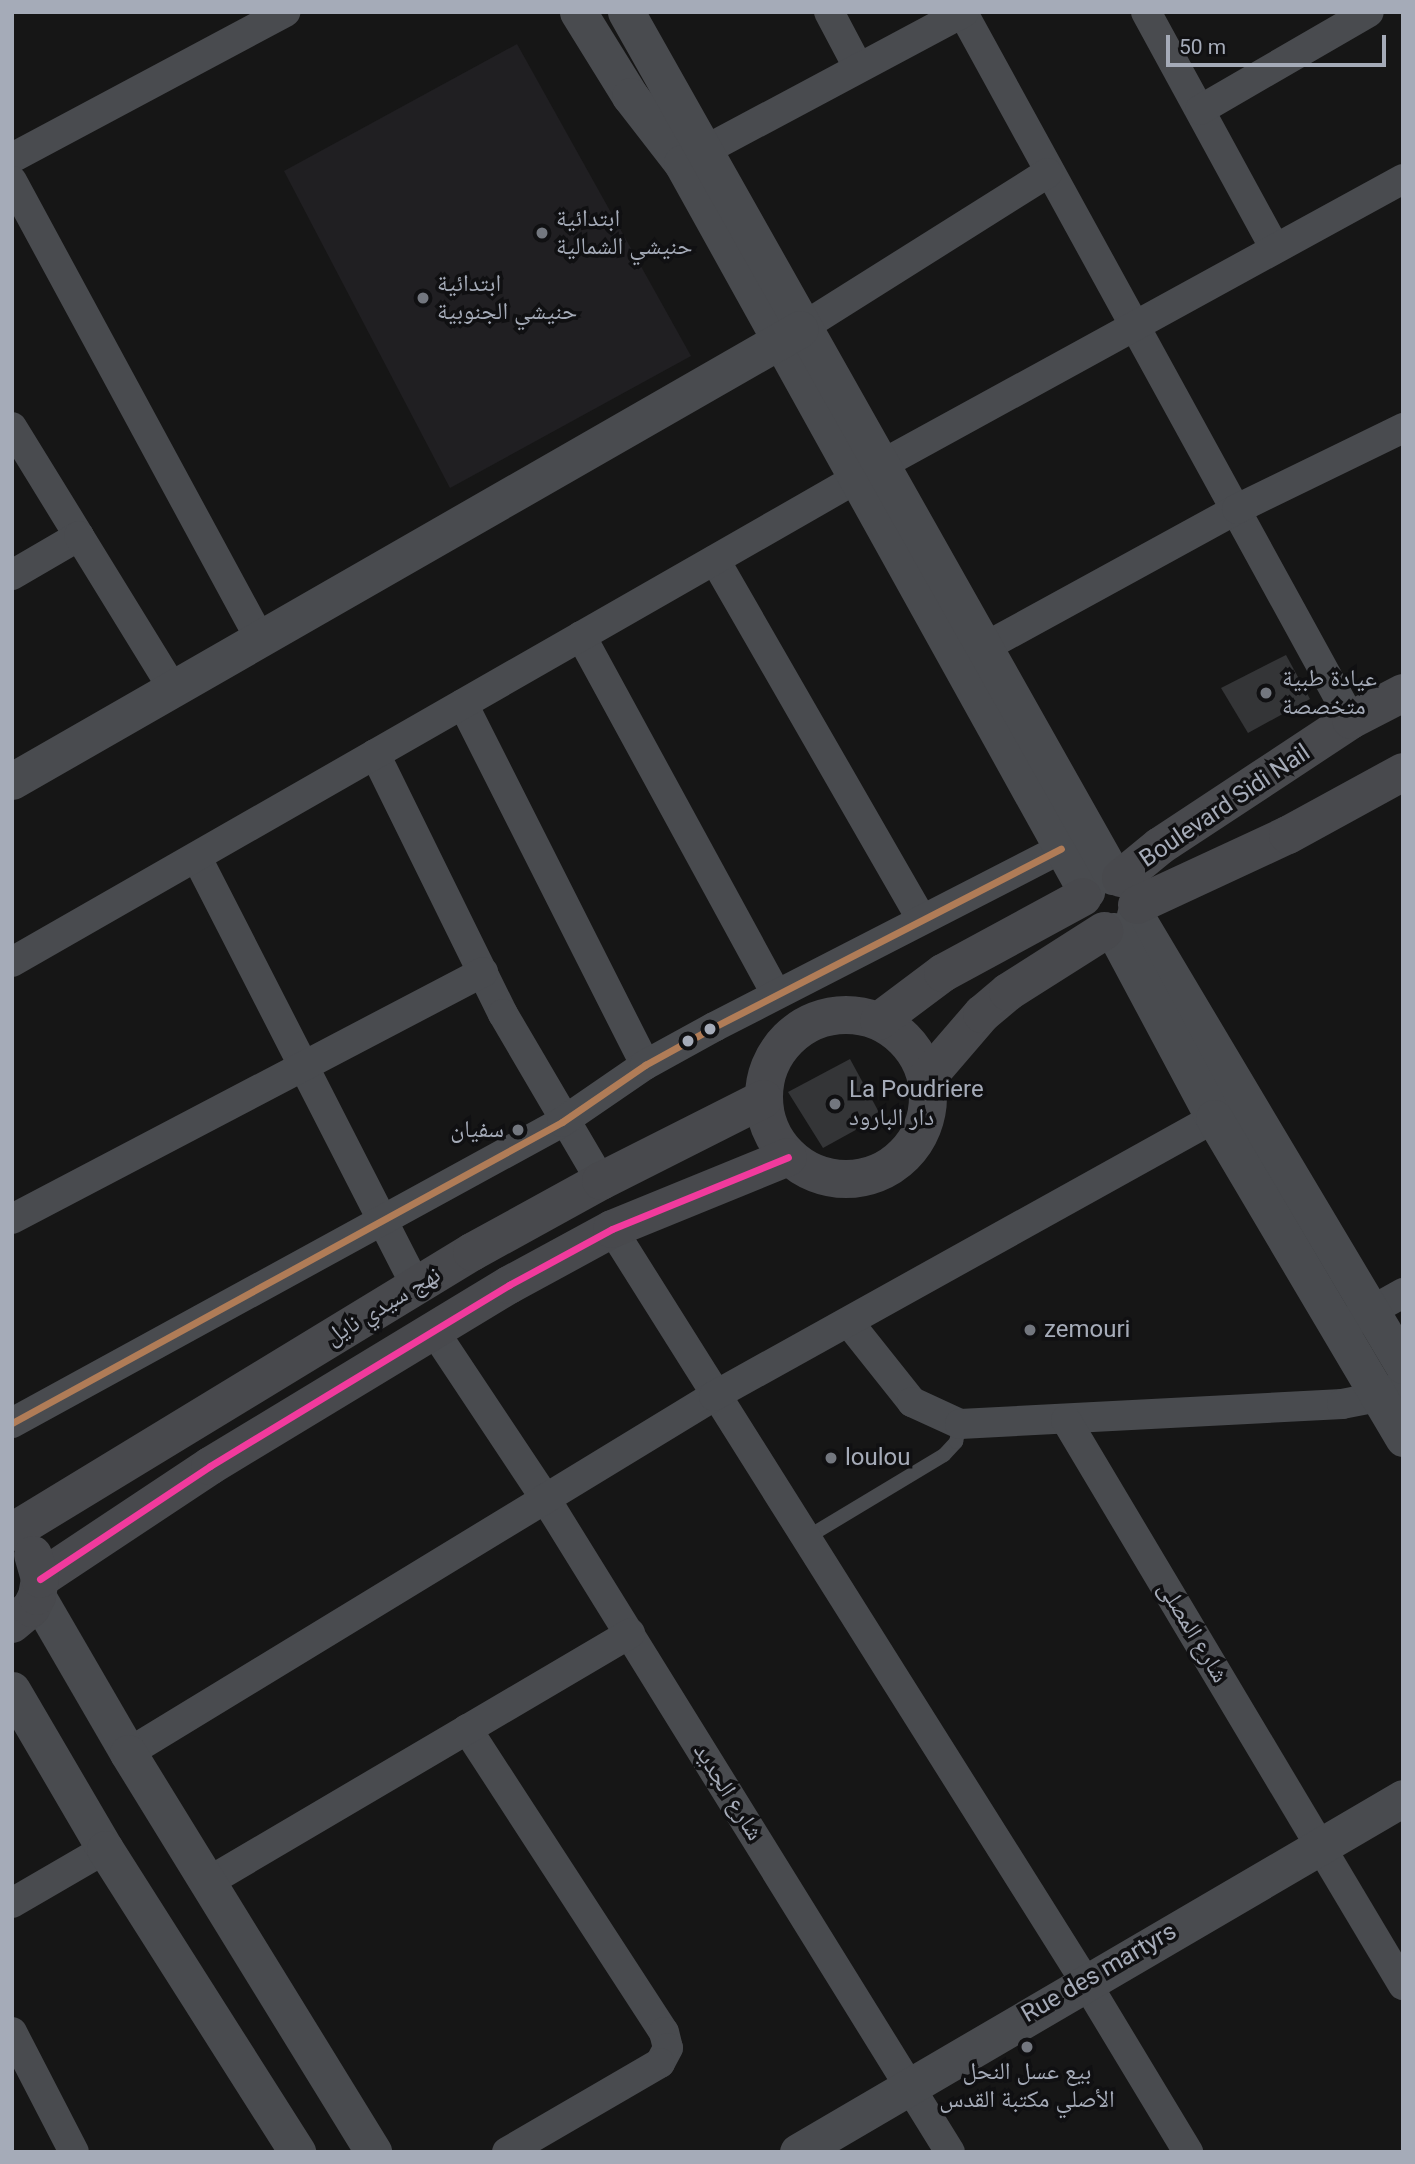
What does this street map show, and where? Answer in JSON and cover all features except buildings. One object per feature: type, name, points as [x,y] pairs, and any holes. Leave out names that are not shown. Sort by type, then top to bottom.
[{"type":"main road","name":"Boulevard Sidi Nail","points":[[1112,903],[1160,846],[1351,720],[1403,693]]},
{"type":"main road","name":"Boulevard Sidi Nail","points":[[1112,903],[1288,835],[1399,781]]},
{"type":"main road","points":[[879,1021],[943,973],[1112,903]]},
{"type":"main road","points":[[926,1079],[982,1014],[1112,903]]},
{"type":"main road","points":[[852,1015],[879,1021],[900,1035],[916,1055],[926,1079],[928,1105],[922,1131],[907,1153],[887,1170],[862,1179],[836,1180],[810,1172],[788,1157],[771,1130],[763,1099],[767,1072],[780,1048],[799,1028],[825,1017],[852,1015]]},
{"type":"main road","name":"نهج سيدي نايل","points":[[12,1533],[416,1286],[601,1181],[763,1099]]},
{"type":"main road","name":"نهج سيدي نايل","points":[[12,1624],[31,1608],[39,1587],[210,1466],[434,1331],[612,1228],[788,1157]]},
{"type":"main road","points":[[12,1533],[32,1552],[39,1587]]},
{"type":"street","points":[[12,158],[286,12]]},
{"type":"street","points":[[578,12],[629,96],[694,155]]},
{"type":"street","points":[[626,12],[694,155],[970,656],[1356,1319],[1391,1391],[1403,1438]]},
{"type":"street","points":[[829,12],[858,68]]},
{"type":"street","points":[[694,155],[963,12],[1048,173],[1237,509],[1351,720]]},
{"type":"street","points":[[1146,12],[1274,247]]},
{"type":"street","points":[[1200,110],[1369,12]]},
{"type":"street","points":[[12,781],[791,334],[1048,173]]},
{"type":"street","points":[[12,962],[868,472],[1133,323],[1403,179]]},
{"type":"street","points":[[12,181],[259,637]]},
{"type":"street","points":[[12,427],[172,687]]},
{"type":"street","points":[[970,656],[1237,509],[1403,428]]},
{"type":"street","points":[[12,575],[79,536]]},
{"type":"street","points":[[715,560],[920,918]]},
{"type":"street","points":[[582,636],[776,993]]},
{"type":"street","points":[[970,656],[1061,849],[1112,903],[1214,1118],[1356,1319],[1403,1365]]},
{"type":"street","points":[[463,704],[646,1065]]},
{"type":"street","points":[[375,754],[483,972],[562,1122],[601,1181]]},
{"type":"street","points":[[12,1423],[562,1122],[646,1065],[776,993],[1061,849]]},
{"type":"street","points":[[197,858],[416,1286]]},
{"type":"street","points":[[12,1219],[303,1064],[483,972]]},
{"type":"street","points":[[128,1753],[714,1396],[850,1324],[1214,1118]]},
{"type":"street","points":[[612,1228],[714,1396],[1085,1981],[1188,2152]]},
{"type":"street","points":[[1356,1319],[1403,1293]]},
{"type":"street","points":[[850,1324],[912,1402],[960,1424],[1304,1407],[1391,1391]]},
{"type":"street","name":"شارع الجديد","points":[[434,1331],[545,1497],[950,2152]]},
{"type":"street","name":"شارع المصلى","points":[[1066,1420],[1403,1985]]},
{"type":"street","points":[[39,1587],[128,1753],[373,2152]]},
{"type":"street","points":[[208,1882],[629,1633]]},
{"type":"street","points":[[16,1708],[297,2152]]},
{"type":"street","points":[[467,1729],[664,2032],[668,2048],[660,2063],[507,2152]]},
{"type":"street","name":"Rue des martyrs","points":[[798,2152],[1085,1981],[1403,1798]]},
{"type":"street","points":[[12,1903],[104,1849]]},
{"type":"street","points":[[12,2032],[74,2152]]},
{"type":"lane","points":[[806,1538],[944,1455],[956,1442],[960,1424]]},
{"type":"shaded area","points":[[517,44],[691,356],[450,488],[284,171]]},
{"type":"transit line","points":[[12,1423],[562,1122],[645,1065],[714,1027],[1061,849]]},
{"type":"transit line","points":[[40,1579],[210,1466],[509,1285],[612,1229],[788,1157]]},
{"type":"place","name":"ابتدائية حنيشي الشمالية","points":[[542,233]]},
{"type":"place","name":"ابتدائية حنيشي الجنوبية","points":[[423,298]]},
{"type":"place","name":"عيادة طبية متخصصة","points":[[1266,693]]},
{"type":"place","name":"La Poudriere دار البارود","points":[[835,1104]]},
{"type":"place","name":"سفيان","points":[[518,1130]]},
{"type":"place","name":"zemouri","points":[[1030,1330]]},
{"type":"place","name":"loulou","points":[[831,1458]]},
{"type":"place","name":"بيع عسل النحل الأصلي مكتبة القدس","points":[[1027,2047]]}]
